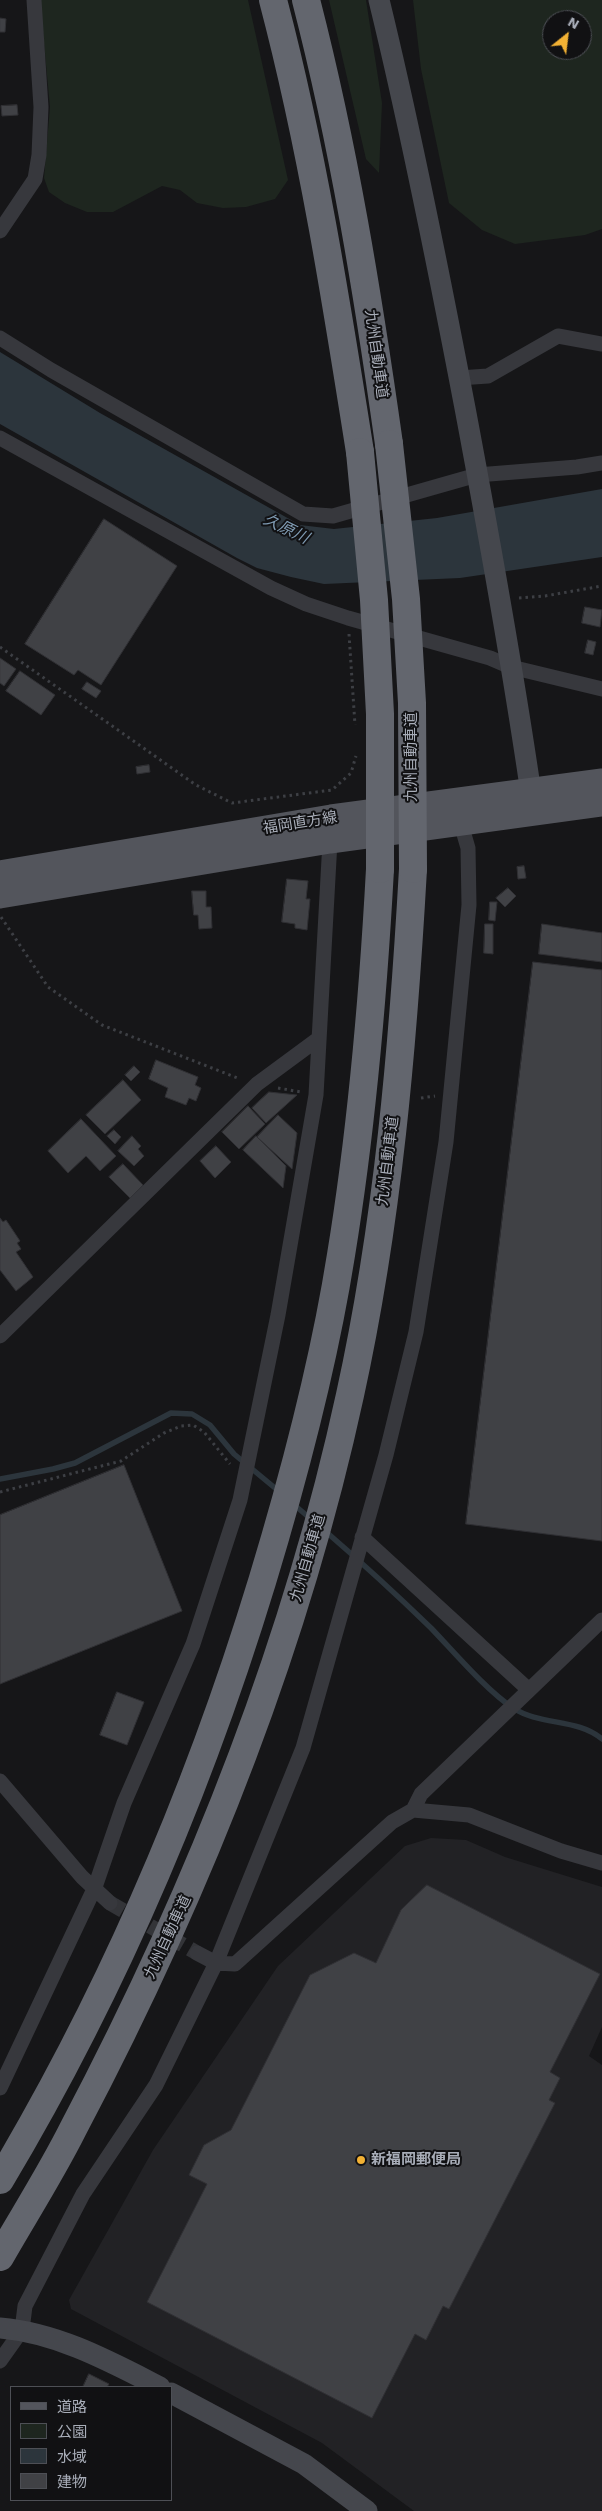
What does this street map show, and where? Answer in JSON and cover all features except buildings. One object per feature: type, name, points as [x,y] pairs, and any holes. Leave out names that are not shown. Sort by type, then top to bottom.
[{"type":"highway","name":"九州自動車道","points":[[0,2180],[38,2117],[114,1967],[158,1874],[192,1791],[258,1599],[296,1461],[315,1384],[341,1258],[356,1153],[367,1056],[380,869],[380,714],[374,600],[360,452],[324,236],[292,71],[273,0]]},
{"type":"highway","name":"九州自動車道","points":[[0,2257],[72,2132],[148,1982],[225,1806],[294,1609],[327,1491],[351,1394],[375,1264],[400,1063],[412,869],[412,703],[406,599],[389,444],[370,306],[339,135],[306,0]]},
{"type":"main road","name":"福岡直方線","points":[[0,873],[331,817],[602,781]]},
{"type":"main road","name":"福岡直方線","points":[[0,896],[330,841],[602,804]]},
{"type":"street","points":[[0,231],[35,179],[39,155],[41,107],[34,0]]},
{"type":"street","points":[[379,0],[428,216],[459,378],[500,600],[534,814]]},
{"type":"street","points":[[459,378],[488,376],[558,336],[602,344]]},
{"type":"street","points":[[0,338],[51,370],[303,514],[333,516],[477,475],[577,467],[602,463]]},
{"type":"street","points":[[0,438],[271,588],[306,604],[348,618],[490,658],[511,667],[602,689]]},
{"type":"street","points":[[0,2361],[22,2330],[26,2306],[84,2194],[156,2084],[216,1963],[303,1748],[386,1455],[416,1332],[446,1142],[469,905],[468,848],[461,824]]},
{"type":"street","points":[[0,2088],[95,1887],[124,1802],[193,1644],[240,1500],[278,1315],[316,1095],[330,841]]},
{"type":"street","points":[[0,1336],[257,1084],[318,1039]]},
{"type":"street","points":[[362,1537],[529,1690]]},
{"type":"street","points":[[197,1953],[216,1963],[234,1964],[392,1822],[413,1810],[421,1794],[602,1620]]},
{"type":"street","points":[[0,1780],[82,1877],[95,1887],[110,1903]]},
{"type":"street","points":[[413,1810],[469,1815],[561,1851],[602,1863]]},
{"type":"street","points":[[0,2328],[22,2330],[87,2350],[158,2386]]},
{"type":"street","points":[[172,2394],[304,2464],[367,2511]]},
{"type":"path","points":[[500,600],[544,596],[602,586]]},
{"type":"path","points":[[348,618],[356,733]]},
{"type":"path","points":[[0,647],[196,785],[232,804],[332,790],[350,773],[357,752]]},
{"type":"path","points":[[0,915],[48,986],[102,1025],[223,1074],[257,1084],[316,1095]]},
{"type":"path","points":[[0,1492],[121,1461],[164,1433],[181,1426],[193,1424],[204,1432],[244,1478]]},
{"type":"shaded area","points":[[431,1838],[466,1840],[505,1857],[602,1887],[602,2027],[589,2056],[602,2065],[602,2511],[414,2511],[322,2443],[71,2309],[69,2300],[153,2150],[278,1966],[405,1846]]},
{"type":"green space","points":[[40,0],[248,0],[288,180],[275,199],[246,207],[223,208],[197,203],[180,190],[162,186],[113,212],[87,212],[65,203],[49,192],[44,178],[50,107]]},
{"type":"green space","points":[[329,0],[366,0],[382,103],[379,173],[366,159]]},
{"type":"green space","points":[[413,0],[602,0],[602,229],[585,235],[515,244],[482,230],[449,203],[421,69]]},
{"type":"water","name":"久原川","points":[[0,352],[100,413],[300,525],[334,529],[437,518],[602,489],[602,557],[460,578],[324,584],[257,568],[0,424]]},
{"type":"waterway","points":[[0,1479],[75,1463],[171,1413],[192,1414],[210,1425],[234,1454],[281,1493]]},
{"type":"waterway","points":[[293,1504],[311,1519]]},
{"type":"waterway","points":[[324,1530],[418,1615],[481,1681],[513,1708],[524,1714],[581,1728],[592,1732],[602,1739]]},
{"type":"tunnel","points":[[110,1903],[197,1953]]},
{"type":"place","name":"新福岡郵便局","points":[[361,2160]]}]
